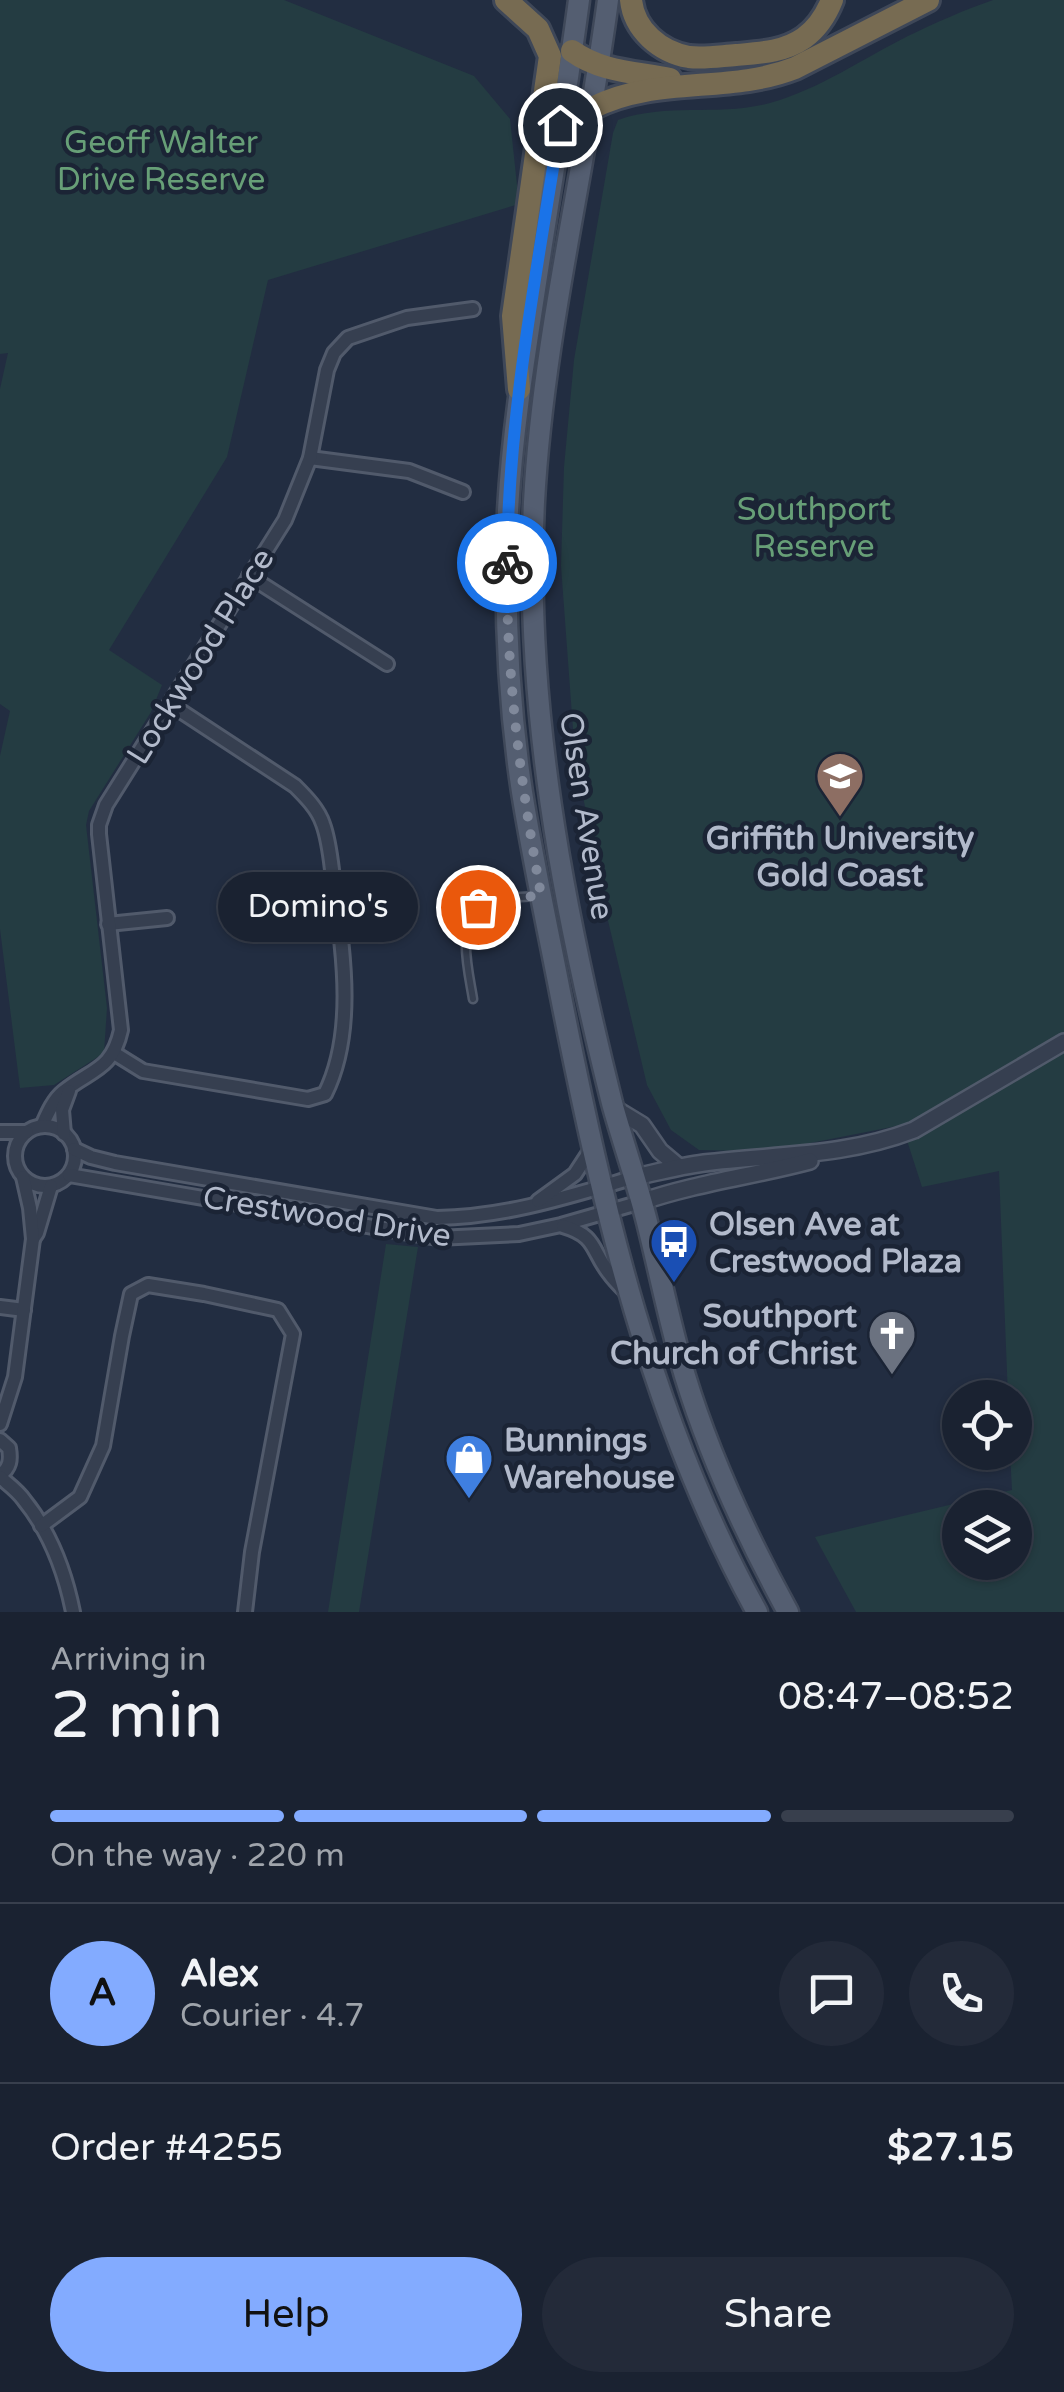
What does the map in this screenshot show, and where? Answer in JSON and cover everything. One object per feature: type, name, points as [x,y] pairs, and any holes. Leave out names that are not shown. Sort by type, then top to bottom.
[{"type":"highway","points":[[506,0],[538,28],[550,56],[513,316],[519,389]]},
{"type":"highway","points":[[631,0],[640,26],[660,46],[702,58],[768,52],[794,44],[818,25],[832,0]]},
{"type":"highway","points":[[592,108],[617,95],[654,88],[720,85],[774,76],[928,0]]},
{"type":"highway","points":[[572,50],[599,66],[693,84]]},
{"type":"main road","name":"Olsen Avenue","points":[[579,0],[519,389],[508,509],[508,645],[522,792],[592,1148],[631,1298],[657,1386],[696,1486],[756,1612]]},
{"type":"main road","name":"Olsen Avenue","points":[[608,0],[541,422],[532,588],[536,683],[550,795],[588,1004],[670,1325],[699,1418],[750,1538],[788,1612]]},
{"type":"street","name":"Lockwood Place","points":[[114,1053],[121,1030],[99,834],[106,805],[285,520],[310,458],[334,353],[348,338],[407,318],[473,309]]},
{"type":"street","points":[[310,458],[409,471],[463,492]]},
{"type":"street","points":[[249,576],[387,664]]},
{"type":"street","points":[[42,1126],[56,1100],[102,1067],[114,1053],[143,1071],[308,1099],[325,1094],[334,1075],[345,979],[323,822],[296,786],[170,704]]},
{"type":"street","points":[[108,924],[167,918]]},
{"type":"street","points":[[635,1177],[727,1160],[832,1152],[894,1138],[1064,1042]]},
{"type":"street","points":[[64,1134],[62,1110],[70,1088]]},
{"type":"street","points":[[614,1108],[642,1125],[660,1152],[679,1167]]},
{"type":"street","points":[[0,1132],[52,1127],[64,1134],[74,1148],[74,1165],[69,1175],[51,1186],[31,1183],[23,1177]]},
{"type":"street","points":[[15,1162],[17,1144],[27,1132]]},
{"type":"street","name":"Crestwood Drive","points":[[74,1148],[115,1163],[437,1218],[483,1216],[532,1206],[635,1177]]},
{"type":"street","points":[[532,1206],[575,1174],[592,1148]]},
{"type":"street","points":[[0,1150],[15,1162],[23,1177],[32,1239],[15,1377],[0,1424]]},
{"type":"street","points":[[641,1202],[774,1171],[832,1152]]},
{"type":"street","name":"Crestwood Drive","points":[[69,1175],[436,1238],[518,1234],[561,1226],[641,1202]]},
{"type":"street","points":[[32,1239],[51,1186]]},
{"type":"street","points":[[561,1226],[586,1236],[607,1271],[631,1298]]},
{"type":"street","points":[[41,1526],[80,1497],[103,1446],[131,1294],[148,1285],[278,1310],[293,1334],[255,1536],[245,1612]]},
{"type":"street","points":[[0,1307],[24,1310]]},
{"type":"street","points":[[0,1440],[9,1448],[11,1461],[0,1476],[24,1498],[54,1547],[73,1612]]},
{"type":"lane","points":[[473,998],[465,941],[478,907],[541,895]]},
{"type":"green space","name":"Geoff Walter Drive Reserve","points":[[0,0],[284,0],[474,76],[510,119],[519,204],[268,280],[227,457],[109,650],[162,685],[151,712],[89,811],[86,825],[107,1008],[104,1053],[54,1085],[20,1088],[0,929],[0,756],[10,711],[0,704],[0,389],[8,353],[0,354]]},
{"type":"green space","name":"Southport Reserve","points":[[993,0],[1064,0],[1064,1612],[856,1612],[815,1537],[942,1507],[942,1580],[1032,1580],[1032,1490],[1012,1490],[1011,1470],[1032,1470],[1032,1380],[1007,1380],[999,1171],[922,1187],[902,1125],[795,1146],[742,1151],[699,1150],[671,1130],[647,1085],[605,908],[575,756],[561,566],[564,467],[574,360],[618,120],[656,112],[770,103],[806,90],[950,17]]},
{"type":"green space","points":[[386,1244],[418,1247],[359,1612],[328,1612]]},
{"type":"way so far","points":[[478,907],[541,895],[522,792],[512,699],[507,563]]},
{"type":"place","name":"Griffith University Gold Coast","points":[[840,818]]},
{"type":"place","name":"Domino's","points":[[478,907]]},
{"type":"place","name":"Olsen Ave at Crestwood Plaza","points":[[674,1284]]},
{"type":"place","name":"Southport Church of Christ","points":[[892,1376]]},
{"type":"place","name":"Bunnings Warehouse","points":[[469,1500]]},
{"type":"route","points":[[507,563],[519,389],[560,125]]}]
